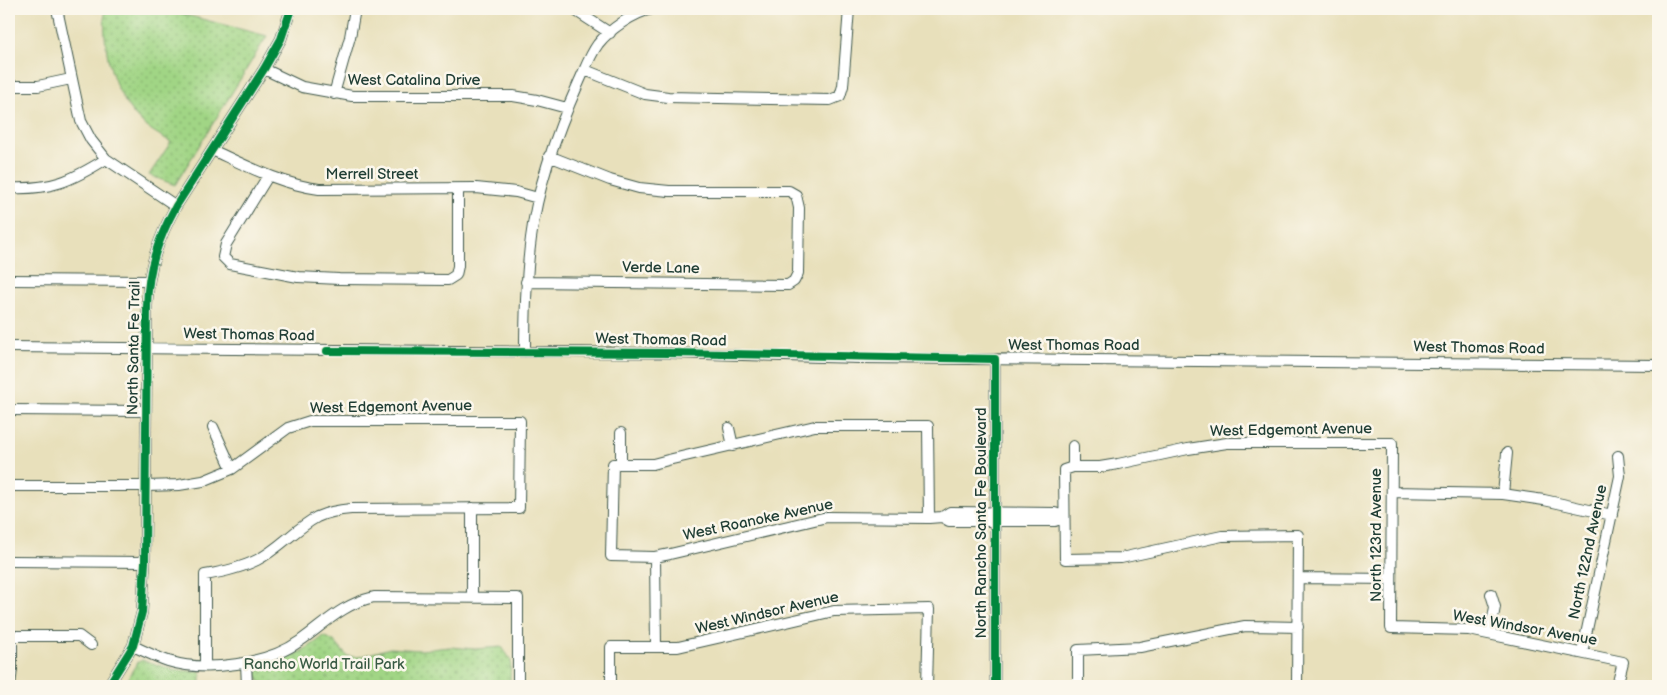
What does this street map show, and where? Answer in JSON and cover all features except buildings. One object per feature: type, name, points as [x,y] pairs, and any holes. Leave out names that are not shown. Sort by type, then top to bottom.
[{"type":"street","points":[[57,9],[81,121],[91,140],[106,159],[176,206]]},
{"type":"street","name":"North Santa Fe Trail","points":[[108,686],[133,646],[142,612],[145,562],[148,281],[159,243],[176,206],[264,69],[281,38],[291,9]]},
{"type":"street","points":[[334,94],[350,37],[355,9]]},
{"type":"street","points":[[573,9],[610,33]]},
{"type":"street","points":[[525,352],[526,282],[531,237],[538,198],[567,108],[598,44],[627,19],[652,9]]},
{"type":"street","points":[[585,70],[645,94],[668,97],[830,100],[840,96],[849,9]]},
{"type":"street","name":"West Catalina Drive","points":[[264,69],[302,87],[334,94],[352,96],[513,96],[567,108]]},
{"type":"street","points":[[9,86],[38,86],[71,79]]},
{"type":"street","name":"Merrell Street","points":[[212,150],[268,176],[304,187],[319,189],[458,188],[498,190],[538,198]]},
{"type":"street","name":"Verde Lane","points":[[526,282],[788,285],[798,274],[800,208],[796,195],[789,191],[639,188],[610,180],[550,156]]},
{"type":"street","points":[[9,188],[27,189],[59,184],[88,171],[106,159]]},
{"type":"street","points":[[268,176],[226,244],[223,257],[230,264],[298,277],[448,280],[456,275],[458,266],[458,188]]},
{"type":"street","points":[[9,280],[148,281]]},
{"type":"street","name":"West Thomas Road","points":[[9,347],[525,352],[995,360],[1658,365]]},
{"type":"street","name":"North Rancho Santa Fe Boulevard","points":[[995,360],[995,686]]},
{"type":"street","points":[[9,410],[146,411]]},
{"type":"street","name":"West Edgemont Avenue","points":[[9,486],[146,486],[179,485],[203,481],[232,469],[288,428],[310,421],[520,421],[520,508],[472,508]]},
{"type":"street","points":[[621,433],[621,464],[653,464],[820,425],[928,426],[929,518]]},
{"type":"street","points":[[213,427],[232,469]]},
{"type":"street","points":[[729,428],[733,446]]},
{"type":"street","name":"West Edgemont Avenue","points":[[1073,467],[1100,467],[1227,443],[1392,443]]},
{"type":"street","name":"North 123rd Avenue","points":[[1391,628],[1392,443]]},
{"type":"street","points":[[1073,446],[1073,467],[1064,470],[1065,559],[1121,558],[1231,535],[1298,535],[1297,686]]},
{"type":"street","points":[[1503,494],[1507,452]]},
{"type":"street","name":"North 122nd Avenue","points":[[1582,653],[1620,476],[1618,456]]},
{"type":"street","name":"West Roanoke Avenue","points":[[621,464],[613,464],[612,556],[655,557],[827,518],[929,518],[942,517],[950,512],[995,517],[1055,513],[1064,517]]},
{"type":"street","points":[[1392,492],[1503,494],[1544,500],[1612,515]]},
{"type":"street","points":[[204,665],[205,575],[257,561],[318,517],[336,510],[472,508],[472,597]]},
{"type":"street","points":[[655,557],[656,647]]},
{"type":"street","points":[[9,561],[145,562]]},
{"type":"street","points":[[1298,578],[1391,579]]},
{"type":"street","points":[[1490,634],[1495,607],[1491,594]]},
{"type":"street","points":[[133,646],[170,662],[204,665],[246,663],[281,652],[298,643],[345,607],[357,601],[374,597],[518,598],[518,686]]},
{"type":"street","name":"West Windsor Avenue","points":[[611,686],[611,647],[678,647],[834,610],[929,609],[928,686]]},
{"type":"street","points":[[1078,686],[1078,650],[1140,647],[1244,626],[1298,627]]},
{"type":"street","name":"West Windsor Avenue","points":[[1391,628],[1457,629],[1490,634],[1623,662],[1617,686]]},
{"type":"street","points":[[10,686],[12,669],[10,636],[79,636],[91,645]]},
{"type":"street","points":[[246,663],[248,686]]},
{"type":"green space","points":[[105,9],[167,10],[267,36],[175,185],[149,175],[171,142],[142,123],[123,99],[116,85],[107,55],[104,24]]},
{"type":"green space","name":"Rancho World Trail Park","points":[[324,636],[334,641],[347,656],[358,657],[390,648],[420,650],[450,647],[475,649],[502,647],[511,660],[510,686],[261,686],[257,674],[260,667],[294,655]]},
{"type":"green space","points":[[142,660],[174,670],[201,672],[201,686],[123,686],[137,663]]},
{"type":"cycle path","points":[[108,686],[133,646],[142,612],[145,562],[147,306],[149,279],[155,254],[176,206],[264,69],[281,39],[291,9]]},
{"type":"cycle path","points":[[327,351],[669,353],[995,359],[995,686]]}]
